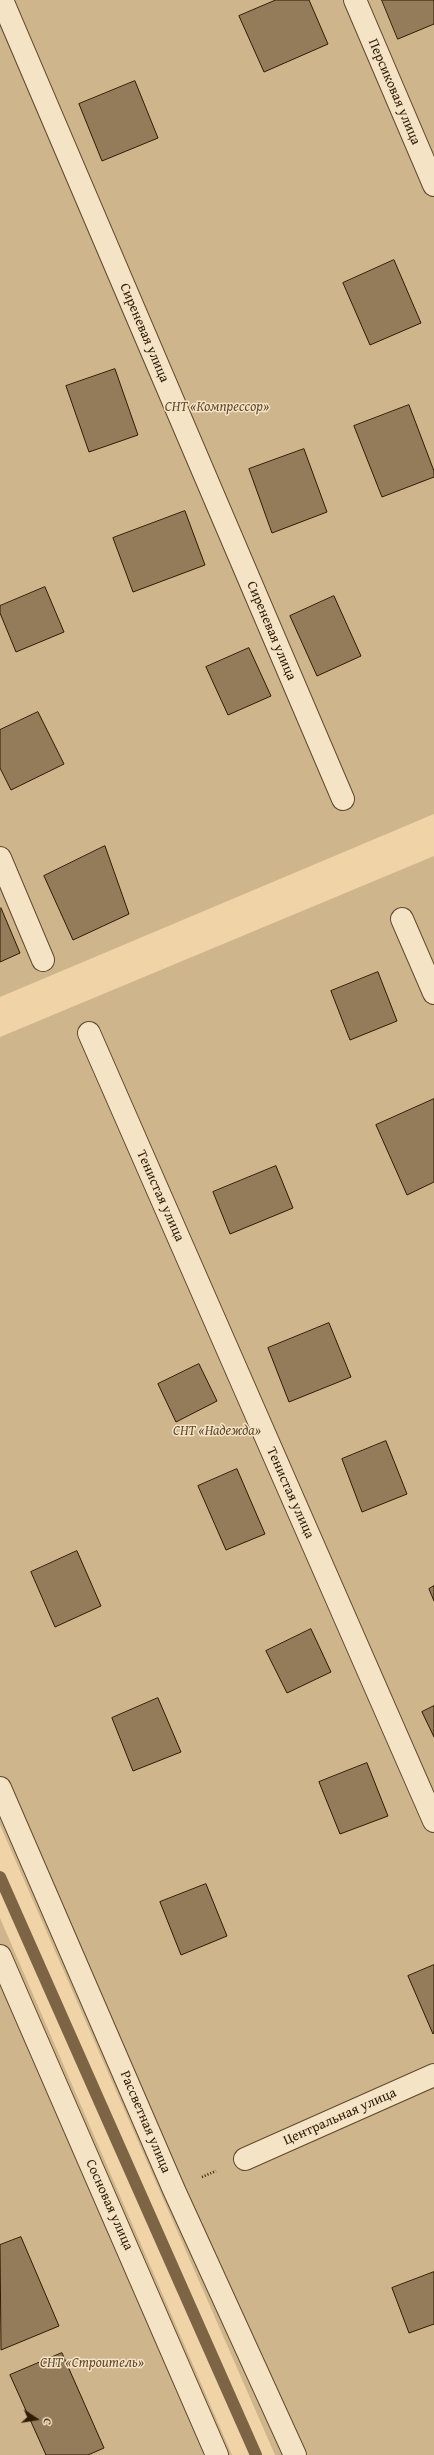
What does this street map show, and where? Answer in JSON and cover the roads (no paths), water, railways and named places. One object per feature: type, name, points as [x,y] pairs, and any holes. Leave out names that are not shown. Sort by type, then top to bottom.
[{"type":"street","name":"Сиреневая улица","points":[[2,0],[343,799]]},
{"type":"street","name":"Персиковая улица","points":[[355,0],[434,184]]},
{"type":"street","points":[[0,858],[43,960]]},
{"type":"street","points":[[402,919],[434,993]]},
{"type":"street","name":"Тенистая улица","points":[[89,1034],[434,1821]]},
{"type":"street","name":"Рассветная улица","points":[[0,1788],[174,2190],[295,2455]]},
{"type":"street","name":"Сосновая улица","points":[[0,1956],[217,2455]]},
{"type":"street","name":"Центральная улица","points":[[245,2158],[434,2075]]},
{"type":"waterway","points":[[0,1877],[256,2455]]},
{"type":"park label","name":"СНТ «Компрессор»","points":[[217,407]]},
{"type":"park label","name":"СНТ «Надежда»","points":[[217,1431]]},
{"type":"park label","name":"СНТ «Строитель»","points":[[92,2363]]}]
